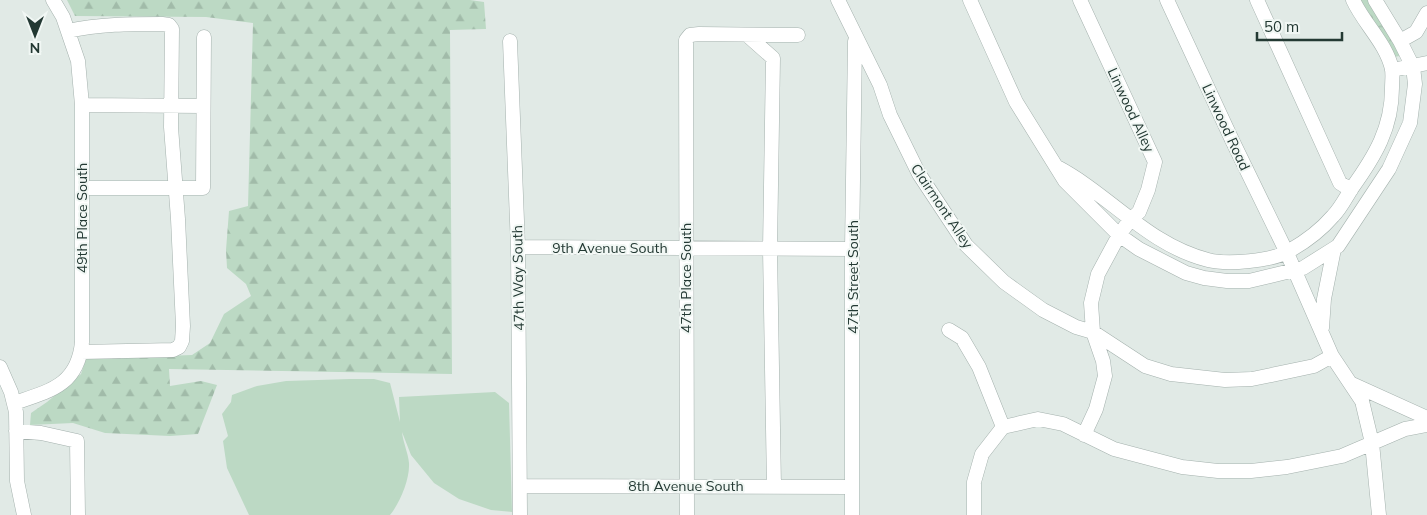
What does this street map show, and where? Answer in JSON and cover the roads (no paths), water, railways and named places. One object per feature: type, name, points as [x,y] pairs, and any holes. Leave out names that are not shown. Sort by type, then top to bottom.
[{"type":"street","name":"49th Place South","points":[[14,402],[47,392],[63,383],[75,369],[81,352],[82,105],[78,61],[63,17],[54,0]]},
{"type":"street","name":"Clairmont Alley","points":[[838,0],[880,86],[890,115],[919,174],[966,245],[1004,282],[1043,310],[1076,327],[1093,332],[1145,366],[1171,374],[1225,380],[1252,379],[1314,366],[1332,356]]},
{"type":"street","points":[[970,0],[1016,102],[1066,181],[1119,235],[1139,248],[1186,273],[1227,282],[1249,282],[1303,268],[1338,246],[1389,169],[1405,138],[1410,123],[1415,84],[1420,65]]},
{"type":"street","name":"Linwood Alley","points":[[1080,0],[1154,162],[1148,190],[1139,212],[1130,220],[1119,235],[1098,274],[1091,303],[1093,332],[1103,361],[1105,376],[1096,409],[1084,435]]},
{"type":"street","name":"Linwood Road","points":[[1167,0],[1295,270],[1332,356],[1362,401],[1372,443],[1379,515]]},
{"type":"street","points":[[1257,0],[1340,182],[1351,190]]},
{"type":"street","points":[[1056,167],[1075,177],[1130,220],[1178,250],[1209,261],[1249,262],[1287,253],[1310,237],[1334,215],[1371,161],[1385,133],[1392,106],[1392,70],[1384,49],[1353,0]]},
{"type":"street","points":[[1374,0],[1400,41],[1420,65]]},
{"type":"street","points":[[1400,41],[1416,32],[1427,13]]},
{"type":"street","points":[[68,31],[116,25],[169,25],[172,30],[171,128],[176,188],[183,326],[182,341],[179,347],[173,350],[81,352]]},
{"type":"street","name":"47th Place South","points":[[687,515],[686,40],[690,34],[747,35]]},
{"type":"street","points":[[747,35],[798,36]]},
{"type":"street","points":[[747,35],[773,58],[770,248],[774,487]]},
{"type":"street","points":[[82,188],[203,188],[204,37]]},
{"type":"street","name":"47th Street South","points":[[852,515],[852,249],[856,38]]},
{"type":"street","name":"47th Way South","points":[[510,41],[518,247],[520,515]]},
{"type":"street","points":[[1392,70],[1420,65]]},
{"type":"street","points":[[82,105],[203,106]]},
{"type":"street","name":"9th Avenue South","points":[[518,247],[852,249]]},
{"type":"street","points":[[1322,332],[1324,299],[1334,249]]},
{"type":"street","points":[[949,330],[962,338],[979,366],[1003,427]]},
{"type":"street","points":[[0,367],[8,382],[14,402],[17,480],[24,515]]},
{"type":"street","points":[[1350,382],[1427,418]]},
{"type":"street","points":[[974,515],[974,482],[982,454],[1003,427],[1038,419],[1063,424],[1114,449],[1182,467],[1218,471],[1250,471],[1288,467],[1342,456],[1405,429],[1427,425]]},
{"type":"street","points":[[16,431],[41,433],[77,441],[78,515]]},
{"type":"street","name":"8th Avenue South","points":[[520,486],[852,487]]}]
